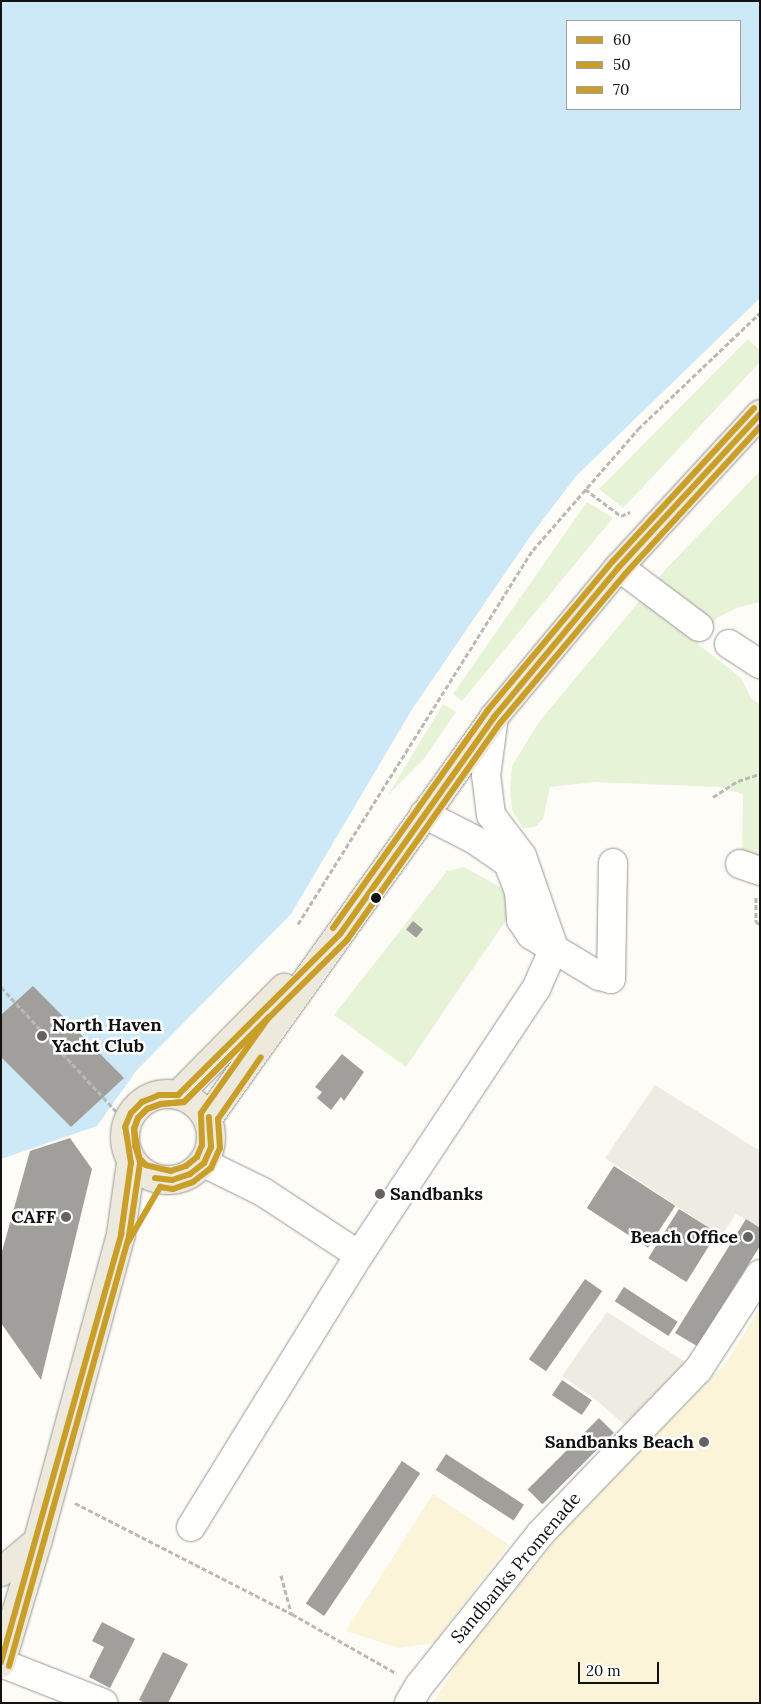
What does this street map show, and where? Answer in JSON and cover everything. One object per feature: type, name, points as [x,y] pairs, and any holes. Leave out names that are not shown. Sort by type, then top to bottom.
[{"type":"main road","points":[[209,1117],[494,717],[619,567],[760,414]]},
{"type":"main road","points":[[178,1096],[340,934]]},
{"type":"main road","points":[[3,1649],[52,1491],[121,1234],[131,1163],[126,1148],[125,1127],[130,1113],[142,1102],[158,1095],[178,1096],[195,1102],[209,1117],[211,1147],[204,1163],[190,1174],[172,1180],[155,1178],[131,1163]]},
{"type":"main road","points":[[121,1234],[155,1178]]},
{"type":"main road","points":[[1,1572],[38,1540]]},
{"type":"street","points":[[619,567],[699,627]]},
{"type":"street","points":[[729,644],[760,664]]},
{"type":"street","points":[[191,1526],[359,1255],[536,989],[554,948],[522,856],[491,815],[486,776],[494,717]]},
{"type":"street","points":[[424,814],[475,840],[508,863],[519,891],[521,920],[531,935],[599,976],[611,979],[613,862]]},
{"type":"street","points":[[204,1163],[263,1192],[359,1255]]},
{"type":"street","name":"Sandbanks Promenade","points":[[414,1694],[541,1533],[698,1370],[760,1274]]},
{"type":"street","points":[[3,1649],[103,1703]]},
{"type":"path","points":[[298,924],[533,550],[638,429],[760,313]]},
{"type":"path","points":[[585,489],[621,516]]},
{"type":"path","points":[[713,797],[738,781],[760,774]]},
{"type":"path","points":[[1,987],[116,1111]]},
{"type":"path","points":[[52,1491],[292,1614],[414,1694]]},
{"type":"path","points":[[281,1575],[292,1614]]},
{"type":"green space","points":[[748,339],[760,351],[760,362],[623,508],[599,489]]},
{"type":"green space","points":[[760,471],[760,602],[739,607],[717,618],[698,644],[741,678],[751,698],[760,705],[760,863],[742,856],[743,794],[719,787],[594,782],[550,787],[543,819],[535,827],[523,828],[512,810],[510,789],[512,766],[539,722],[666,569]]},
{"type":"green space","points":[[587,502],[613,518],[462,701],[453,694]]},
{"type":"green space","points":[[443,704],[456,712],[423,760],[388,795]]},
{"type":"green space","points":[[464,867],[500,887],[507,895],[508,917],[406,1067],[334,1015],[447,871]]},
{"type":"sand","name":"Sandbanks Beach","points":[[760,1307],[760,1703],[433,1703],[466,1649],[571,1522],[727,1362]]},
{"type":"sand","points":[[433,1494],[509,1545],[434,1643],[398,1648],[346,1631]]},
{"type":"shaded area","points":[[655,1085],[760,1151],[760,1228],[736,1214],[723,1233],[717,1233],[605,1158]]},
{"type":"shaded area","points":[[607,1312],[698,1370],[635,1434],[595,1399],[562,1376]]},
{"type":"water","points":[[1,1],[760,1],[760,298],[576,476],[529,538],[411,711],[291,914],[136,1071],[97,1126],[1,1159]]},
{"type":"building","points":[[413,921],[423,929],[416,938],[406,930]]},
{"type":"building","name":"North Haven Yacht Club","points":[[33,986],[124,1078],[71,1127],[1,1057],[1,1015]]},
{"type":"building","points":[[342,1054],[364,1072],[344,1101],[341,1097],[331,1110],[317,1098],[322,1092],[315,1087]]},
{"type":"building","points":[[70,1138],[92,1169],[41,1380],[1,1323],[1,1255],[30,1151]]},
{"type":"building","points":[[614,1166],[675,1206],[648,1248],[587,1208]]},
{"type":"building","points":[[679,1209],[717,1233],[686,1282],[648,1258]]},
{"type":"building","points":[[746,1219],[760,1228],[760,1246],[697,1346],[675,1333]]},
{"type":"building","points":[[585,1279],[602,1291],[546,1371],[529,1359]]},
{"type":"building","points":[[624,1287],[678,1322],[668,1336],[615,1301]]},
{"type":"building","points":[[562,1380],[592,1400],[582,1415],[552,1395]]},
{"type":"building","points":[[599,1418],[614,1433],[542,1504],[528,1489]]},
{"type":"building","points":[[446,1454],[524,1505],[514,1521],[436,1470]]},
{"type":"building","points":[[402,1461],[420,1473],[324,1616],[306,1604]]},
{"type":"building","points":[[102,1622],[135,1639],[110,1688],[89,1677],[104,1647],[92,1641]]},
{"type":"building","points":[[163,1652],[188,1664],[168,1703],[145,1703],[139,1700]]},
{"type":"transit line","name":"70","points":[[333,928],[487,711],[613,561],[754,408]]},
{"type":"transit line","name":"60","points":[[178,1095],[340,934],[494,717],[619,567],[760,414]]},
{"type":"transit line","name":"50","points":[[9,1666],[129,1236],[140,1163],[134,1129],[138,1118],[147,1109],[161,1104],[184,1102],[347,940],[501,722],[626,573],[760,427]]},
{"type":"transit line","name":"70","points":[[269,1017],[201,1113],[202,1145],[197,1157],[186,1166],[171,1171],[146,1165],[139,1158],[135,1146],[134,1129],[138,1118],[147,1109],[161,1104],[184,1102],[269,1017]]},
{"type":"transit line","name":"50","points":[[128,1242],[160,1187],[173,1189],[193,1182],[211,1168],[220,1148],[218,1119],[261,1057]]},
{"type":"transit line","name":"60","points":[[1,1662],[121,1234],[131,1163],[125,1127],[131,1113],[142,1102],[159,1095],[178,1095]]},
{"type":"transit line","name":"60","points":[[155,1178],[172,1180],[190,1174],[204,1163],[211,1147],[209,1117]]},
{"type":"place","name":"North Haven Yacht Club","points":[[42,1036]]},
{"type":"place","name":"Sandbanks","points":[[380,1194]]},
{"type":"place","name":"CAFF","points":[[66,1217]]},
{"type":"place","name":"Beach Office","points":[[748,1237]]},
{"type":"place","name":"Sandbanks Beach","points":[[704,1442]]}]
